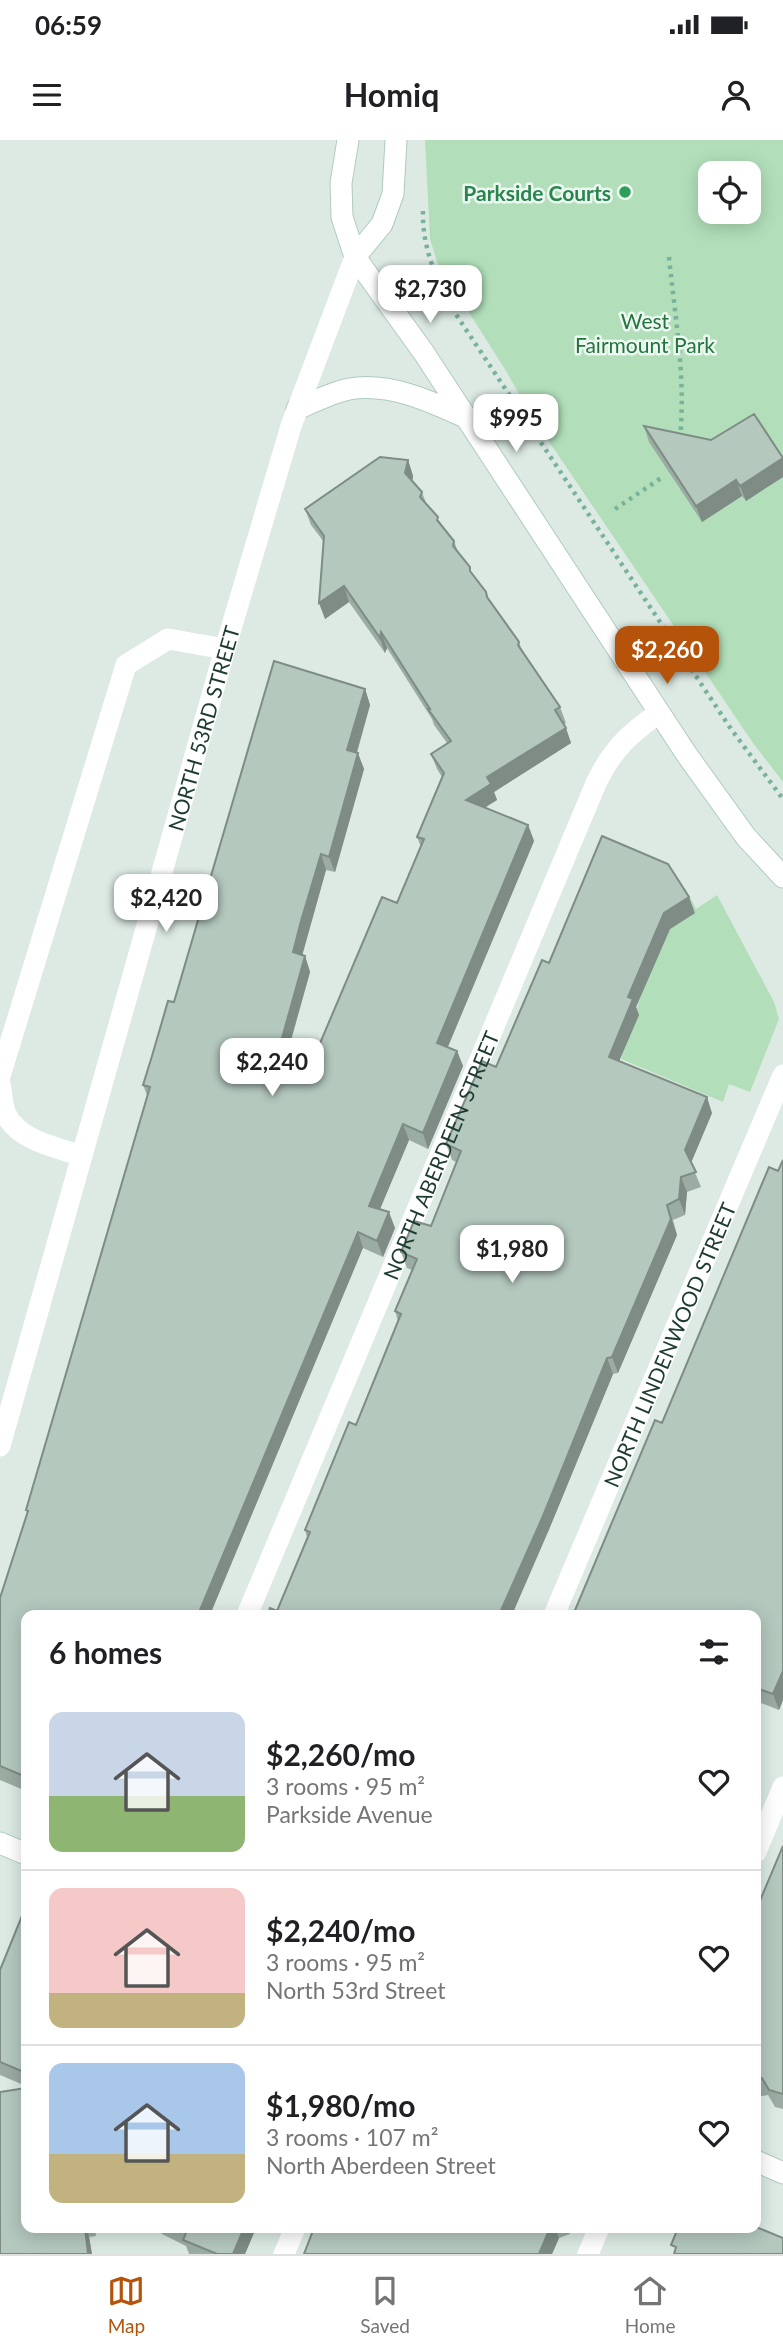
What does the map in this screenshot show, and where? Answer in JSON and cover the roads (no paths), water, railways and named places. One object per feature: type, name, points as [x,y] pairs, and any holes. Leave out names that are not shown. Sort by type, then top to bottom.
[{"type":"street","points":[[348,140],[341,183],[342,217],[355,257],[424,353],[659,713],[746,837],[783,877]]},
{"type":"street","name":"NORTH 53RD STREET","points":[[0,1446],[225,649],[297,410],[355,257],[382,224],[394,194],[396,140]]},
{"type":"street","points":[[297,410],[348,389],[368,388],[404,393],[467,418]]},
{"type":"street","points":[[0,1076],[126,666],[168,639],[225,649]]},
{"type":"street","name":"NORTH ABERDEEN STREET","points":[[249,1610],[597,781],[618,747],[634,730],[659,713]]},
{"type":"street","name":"NORTH LINDENWOOD STREET","points":[[556,1610],[783,1075]]},
{"type":"street","points":[[0,1084],[5,1112],[16,1128],[37,1141],[82,1156]]},
{"type":"street","points":[[761,1840],[783,1787]]},
{"type":"street","points":[[0,1843],[21,1852]]},
{"type":"street","points":[[761,2163],[783,2172]]},
{"type":"street","points":[[284,2254],[293,2233]]},
{"type":"street","points":[[588,2254],[597,2233]]},
{"type":"place","name":"Parkside Courts","points":[[625,192]]},
{"type":"park label","name":"West Fairmount Park","points":[[645,332]]}]
